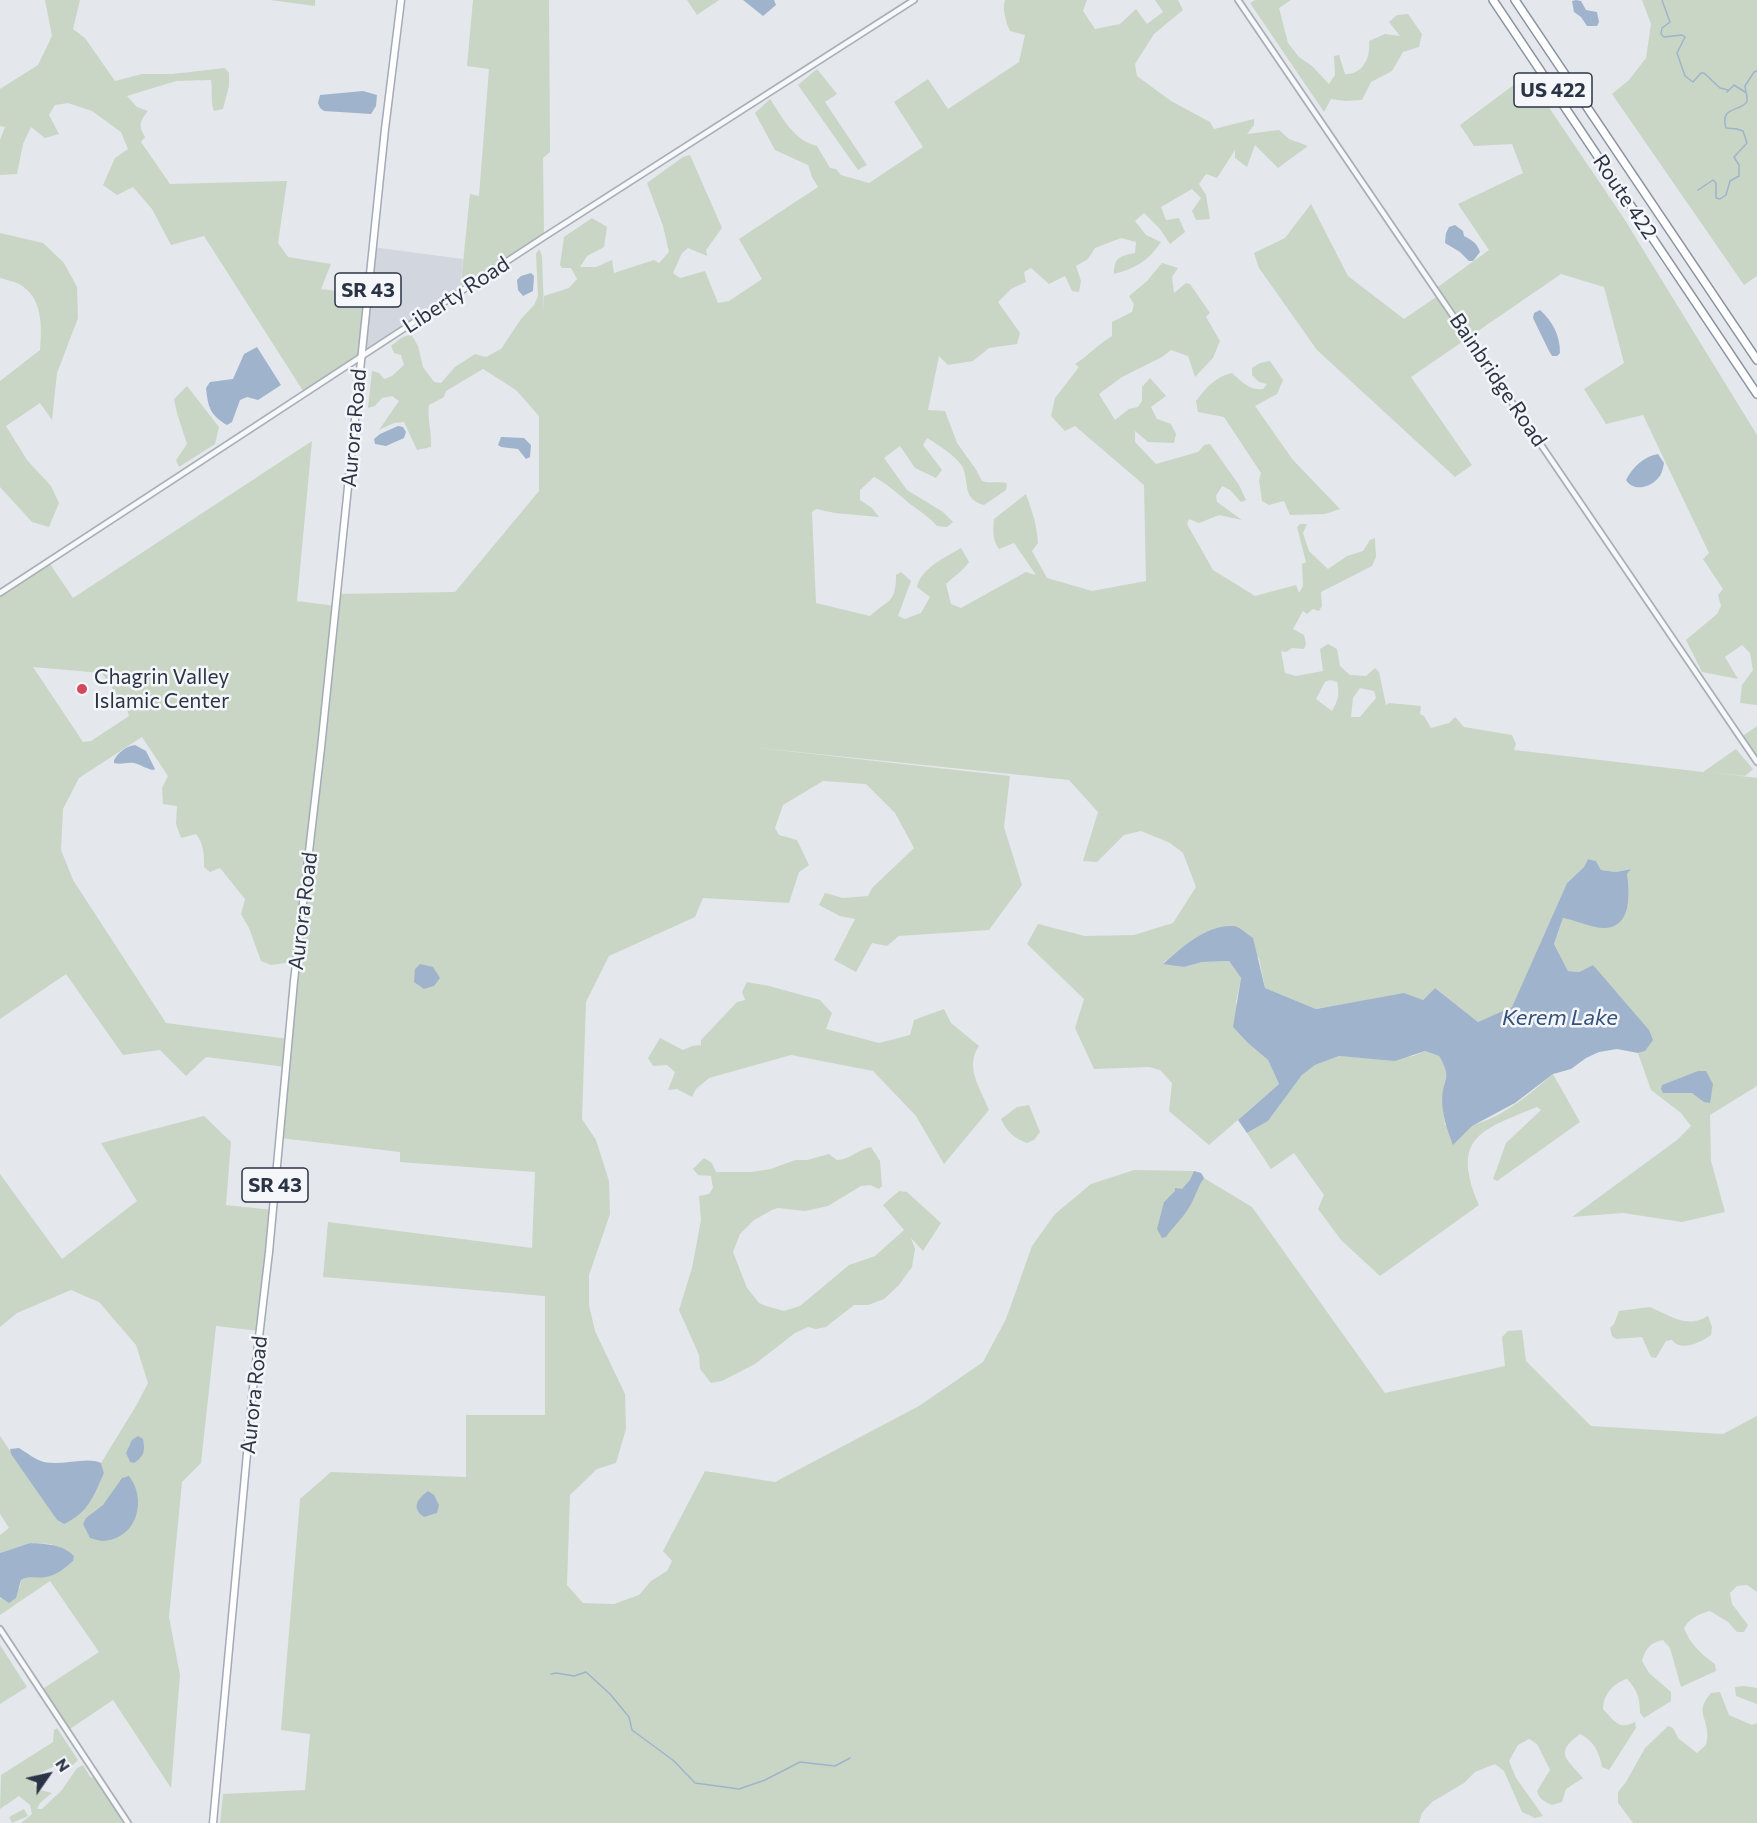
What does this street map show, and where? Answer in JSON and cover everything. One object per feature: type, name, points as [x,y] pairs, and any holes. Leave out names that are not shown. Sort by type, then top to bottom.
[{"type":"highway","name":"Route 422","points":[[1493,0],[1757,394]]},
{"type":"highway","name":"Route 422","points":[[1515,0],[1757,360]]},
{"type":"main road","name":"Aurora Road","points":[[213,1823],[253,1388],[269,1252],[294,981],[317,793],[385,129],[401,0]]},
{"type":"street","name":"Liberty Road","points":[[0,593],[544,237],[915,0]]},
{"type":"street","name":"Bainbridge Road","points":[[1238,0],[1757,762]]},
{"type":"street","points":[[0,1629],[128,1823]]},
{"type":"shaded area","points":[[372,247],[463,259],[460,292],[361,357]]},
{"type":"green space","points":[[45,0],[80,0],[73,29],[85,38],[115,81],[142,74],[172,74],[225,68],[229,73],[229,86],[223,109],[214,111],[211,80],[176,81],[127,96],[137,107],[148,111],[141,123],[145,137],[141,142],[170,184],[287,181],[278,243],[288,257],[331,264],[321,289],[367,295],[361,357],[305,394],[204,236],[171,245],[152,209],[133,187],[117,195],[103,185],[115,158],[128,149],[121,132],[92,111],[68,103],[55,105],[49,115],[59,134],[45,138],[31,127],[23,144],[17,174],[0,175],[0,140],[5,127],[0,126],[0,89],[38,65],[52,36]]},
{"type":"green space","points":[[270,0],[315,0],[315,6]]},
{"type":"green space","points":[[473,0],[549,0],[550,152],[543,158],[544,237],[460,292],[470,194],[479,196],[489,69],[467,66]]},
{"type":"green space","points":[[687,0],[719,0],[697,15]]},
{"type":"green space","points":[[1005,0],[1087,0],[1083,11],[1095,29],[1120,24],[1136,9],[1147,24],[1163,12],[1155,0],[1178,0],[1183,10],[1154,34],[1135,64],[1137,76],[1171,101],[1210,122],[1214,129],[1254,119],[1254,125],[1247,134],[1279,130],[1289,139],[1308,146],[1278,168],[1255,145],[1247,167],[1235,158],[1235,150],[1217,178],[1206,174],[1199,184],[1206,195],[1210,219],[1196,220],[1192,211],[1201,198],[1192,189],[1161,207],[1166,220],[1179,218],[1185,232],[1170,244],[1160,229],[1144,213],[1135,221],[1146,235],[1161,242],[1156,249],[1141,263],[1114,274],[1115,264],[1119,258],[1135,253],[1136,242],[1121,238],[1095,248],[1088,259],[1076,266],[1081,281],[1079,292],[1072,291],[1065,276],[1049,284],[1031,268],[1024,272],[1026,282],[1011,289],[998,302],[1020,333],[1017,344],[989,348],[973,361],[948,365],[939,356],[928,410],[945,411],[957,443],[982,481],[1007,483],[1006,490],[984,505],[969,494],[962,466],[946,451],[927,438],[923,445],[942,470],[936,478],[915,468],[900,446],[884,458],[907,490],[943,512],[953,522],[947,527],[937,526],[893,489],[874,477],[860,490],[860,500],[872,508],[879,517],[816,509],[812,512],[816,603],[870,616],[893,596],[896,575],[901,572],[911,581],[898,616],[905,619],[921,613],[930,597],[917,587],[919,580],[935,564],[961,548],[969,562],[946,584],[951,604],[961,608],[1026,572],[1036,575],[1014,543],[999,549],[994,534],[994,519],[1026,494],[1034,518],[1038,543],[1032,551],[1047,578],[1092,591],[1146,581],[1144,485],[1075,426],[1065,431],[1051,416],[1055,398],[1079,367],[1075,364],[1112,336],[1112,322],[1132,312],[1134,304],[1129,296],[1147,281],[1162,263],[1178,268],[1172,277],[1174,293],[1186,283],[1190,284],[1210,313],[1206,317],[1220,341],[1213,358],[1195,377],[1188,356],[1171,350],[1122,377],[1099,394],[1115,420],[1129,409],[1138,407],[1142,401],[1142,387],[1150,378],[1166,396],[1151,407],[1157,419],[1171,424],[1176,434],[1174,443],[1148,442],[1135,431],[1135,442],[1156,464],[1198,452],[1204,445],[1210,444],[1239,485],[1246,500],[1241,502],[1230,490],[1222,486],[1216,496],[1217,502],[1242,520],[1219,515],[1199,523],[1189,519],[1187,524],[1213,570],[1255,596],[1296,585],[1299,593],[1303,586],[1302,564],[1306,562],[1297,527],[1300,524],[1307,524],[1303,533],[1309,551],[1328,569],[1347,556],[1363,551],[1370,540],[1375,538],[1376,557],[1372,566],[1321,592],[1322,606],[1319,611],[1313,609],[1307,614],[1303,611],[1293,629],[1304,635],[1306,644],[1304,649],[1292,648],[1286,652],[1281,651],[1285,673],[1296,676],[1323,671],[1320,649],[1328,644],[1337,649],[1340,666],[1350,675],[1366,676],[1375,668],[1379,672],[1386,705],[1389,703],[1421,706],[1420,714],[1424,716],[1431,728],[1449,723],[1455,717],[1464,727],[1512,735],[1516,744],[1514,750],[1703,772],[1736,749],[1753,769],[1745,776],[1710,772],[1757,778],[1757,1086],[1710,1115],[1711,1161],[1725,1212],[1682,1222],[1623,1213],[1572,1217],[1677,1140],[1691,1126],[1681,1113],[1651,1090],[1638,1053],[1645,1051],[1593,965],[1579,972],[1568,971],[1554,944],[1563,918],[1616,925],[1627,907],[1629,895],[1627,874],[1630,869],[1616,872],[1601,870],[1596,861],[1588,859],[1584,867],[1567,883],[1512,1008],[1478,1022],[1435,988],[1423,1000],[1403,994],[1316,1009],[1265,988],[1259,958],[1216,928],[1195,939],[1163,963],[1184,967],[1202,962],[1229,961],[1241,978],[1236,1002],[1249,1044],[1268,1060],[1279,1084],[1209,1145],[1169,1111],[1172,1083],[1160,1070],[1149,1067],[1094,1069],[1075,1028],[1084,999],[1027,944],[1038,924],[1085,936],[1134,935],[1173,923],[1196,887],[1183,853],[1170,843],[1141,831],[1124,835],[1097,862],[1083,861],[1098,812],[1069,780],[750,747],[1010,776],[1004,827],[1022,885],[989,930],[899,936],[887,946],[872,943],[856,972],[834,960],[855,919],[840,916],[819,905],[825,893],[843,898],[868,896],[872,888],[914,848],[895,813],[866,784],[823,781],[783,805],[775,828],[779,835],[797,840],[809,865],[799,872],[789,903],[703,898],[695,917],[609,956],[586,1002],[582,1119],[596,1140],[609,1181],[610,1214],[589,1275],[589,1305],[595,1331],[625,1394],[626,1429],[616,1463],[597,1469],[570,1495],[567,1585],[583,1603],[614,1604],[639,1595],[651,1581],[667,1571],[672,1561],[663,1551],[705,1471],[775,1482],[919,1406],[983,1362],[1006,1319],[1032,1246],[1055,1214],[1091,1184],[1134,1170],[1194,1171],[1201,1173],[1204,1178],[1252,1207],[1385,1393],[1505,1366],[1502,1337],[1508,1331],[1522,1330],[1526,1361],[1591,1426],[1723,1434],[1757,1416],[1757,1592],[1747,1585],[1737,1586],[1730,1593],[1732,1604],[1748,1625],[1744,1632],[1737,1632],[1728,1622],[1710,1611],[1689,1622],[1684,1628],[1686,1634],[1696,1648],[1715,1664],[1716,1671],[1681,1687],[1670,1648],[1663,1640],[1649,1647],[1642,1661],[1649,1673],[1671,1692],[1671,1701],[1644,1718],[1640,1713],[1637,1694],[1627,1679],[1614,1686],[1607,1694],[1603,1709],[1620,1725],[1635,1722],[1636,1728],[1609,1770],[1602,1767],[1592,1744],[1580,1734],[1567,1746],[1565,1756],[1583,1778],[1566,1789],[1562,1802],[1552,1805],[1538,1794],[1537,1791],[1550,1770],[1537,1744],[1529,1739],[1518,1745],[1509,1761],[1516,1778],[1543,1816],[1535,1818],[1522,1812],[1504,1771],[1495,1764],[1475,1772],[1464,1783],[1432,1802],[1422,1813],[1419,1823],[220,1823],[223,1794],[305,1790],[310,1734],[281,1730],[300,1499],[331,1472],[466,1477],[466,1415],[545,1415],[545,1296],[323,1277],[328,1222],[532,1248],[535,1172],[400,1162],[400,1152],[280,1138],[286,1067],[206,1057],[186,1076],[160,1050],[123,1055],[66,974],[0,1019],[0,593],[48,561],[73,598],[312,441],[297,601],[336,606],[337,594],[455,592],[539,491],[539,416],[516,390],[483,369],[446,391],[444,397],[429,405],[431,447],[417,450],[404,422],[394,423],[379,430],[399,401],[392,396],[382,398],[375,406],[368,408],[372,371],[379,373],[384,379],[392,376],[404,365],[401,355],[394,353],[391,346],[411,334],[418,346],[423,367],[434,382],[441,383],[455,367],[475,354],[486,357],[501,349],[521,319],[534,305],[538,296],[536,254],[539,249],[542,256],[544,312],[544,296],[569,288],[577,279],[571,268],[562,268],[560,265],[564,237],[592,218],[607,227],[604,247],[587,256],[580,267],[596,267],[612,260],[614,273],[654,260],[659,263],[669,252],[663,226],[647,183],[683,157],[690,155],[722,228],[706,250],[707,256],[688,248],[682,253],[673,273],[680,278],[705,271],[718,303],[729,301],[762,279],[739,239],[818,187],[808,165],[775,150],[755,113],[770,99],[795,134],[817,146],[830,168],[836,169],[841,175],[869,183],[923,147],[894,102],[928,79],[948,109],[1019,62],[1025,35],[1010,31]],"holes":[[[33,667],[102,673],[127,710],[129,716],[91,741],[83,742]],[[1330,680],[1337,682],[1338,697],[1332,711],[1316,699],[1325,682]],[[1360,688],[1374,691],[1376,698],[1360,717],[1351,717],[1353,698]],[[142,737],[168,776],[162,788],[163,804],[177,806],[176,824],[181,838],[196,834],[204,854],[204,867],[210,872],[220,868],[245,899],[241,914],[249,928],[261,961],[271,965],[293,962],[297,933],[289,1039],[166,1023],[73,880],[61,850],[63,809],[79,778]]]},
{"type":"green space","points":[[1255,0],[1291,0],[1279,8],[1288,43],[1299,57],[1312,66],[1329,84],[1335,75],[1334,56],[1339,55],[1345,74],[1351,74],[1357,72],[1367,59],[1369,41],[1385,34],[1400,36],[1389,22],[1397,15],[1408,14],[1422,34],[1419,47],[1403,52],[1392,71],[1371,82],[1362,100],[1331,99],[1324,112],[1250,3]]},
{"type":"green space","points":[[1642,0],[1757,0],[1757,276],[1744,285],[1612,94],[1629,80],[1646,58],[1651,24]]},
{"type":"green space","points":[[817,69],[837,94],[825,102],[867,165],[858,170],[798,85]]},
{"type":"green space","points":[[1527,75],[1623,217],[1757,435],[1757,705],[1740,703],[1742,685],[1753,670],[1750,653],[1742,645],[1725,657],[1738,679],[1702,672],[1686,640],[1717,614],[1721,606],[1718,595],[1723,589],[1703,559],[1709,553],[1643,415],[1606,424],[1584,389],[1624,363],[1604,287],[1561,274],[1411,377],[1472,465],[1455,477],[1317,350],[1259,268],[1254,253],[1285,238],[1311,204],[1348,276],[1404,319],[1439,295],[1435,289],[1489,250],[1458,204],[1523,173],[1512,144],[1474,146],[1460,125]]},
{"type":"green space","points":[[0,233],[43,243],[64,263],[77,287],[78,318],[57,373],[52,420],[40,403],[6,426],[27,460],[51,486],[59,503],[49,527],[32,522],[0,487],[0,381],[40,350],[41,322],[37,305],[27,290],[19,284],[0,278]]},
{"type":"green space","points":[[1270,361],[1283,380],[1277,394],[1255,406],[1293,460],[1340,509],[1325,514],[1290,515],[1284,501],[1269,505],[1262,501],[1259,480],[1261,473],[1224,417],[1198,412],[1196,401],[1212,383],[1226,375],[1232,373],[1249,387],[1263,389],[1267,384],[1259,382],[1252,375],[1252,368]]},
{"type":"green space","points":[[187,386],[219,427],[215,444],[179,467],[176,460],[187,444],[174,399]]},
{"type":"green space","points":[[1757,726],[1757,762],[1741,737]]},
{"type":"green space","points":[[747,982],[820,1000],[832,1013],[826,1029],[879,1043],[910,1035],[914,1020],[944,1009],[951,1023],[979,1046],[973,1062],[973,1070],[989,1110],[944,1164],[916,1116],[873,1071],[791,1055],[709,1078],[696,1089],[692,1097],[677,1089],[668,1090],[675,1072],[667,1065],[653,1066],[648,1058],[660,1038],[683,1050],[701,1045],[701,1040],[737,1002],[745,1000],[742,992]]},
{"type":"green space","points":[[1425,1051],[1439,1056],[1447,1070],[1442,1098],[1445,1125],[1470,1126],[1495,1116],[1525,1097],[1553,1074],[1580,1122],[1497,1181],[1493,1179],[1506,1143],[1541,1110],[1537,1107],[1486,1130],[1476,1139],[1470,1150],[1468,1164],[1479,1205],[1380,1276],[1341,1240],[1318,1209],[1324,1195],[1294,1153],[1271,1169],[1247,1133],[1268,1121],[1302,1075],[1315,1065],[1339,1056],[1380,1059],[1413,1056]]},
{"type":"green space","points":[[1029,1105],[1040,1132],[1034,1140],[1027,1143],[1011,1134],[1001,1119],[1017,1107]]},
{"type":"green space","points":[[204,1116],[231,1142],[226,1205],[273,1210],[260,1331],[216,1326],[201,1463],[182,1482],[169,1617],[180,1675],[171,1788],[113,1700],[67,1731],[41,1690],[99,1652],[50,1581],[0,1615],[0,1597],[1,1599],[20,1587],[21,1580],[25,1577],[46,1577],[52,1544],[30,1543],[0,1553],[0,1535],[9,1528],[0,1514],[0,1436],[57,1520],[64,1524],[104,1473],[101,1463],[148,1383],[136,1345],[99,1302],[71,1290],[17,1313],[0,1327],[0,1174],[62,1259],[137,1201],[101,1143]]},
{"type":"green space","points":[[871,1147],[880,1161],[882,1186],[879,1189],[870,1185],[861,1186],[828,1206],[805,1211],[778,1208],[754,1220],[740,1234],[733,1252],[747,1288],[759,1303],[766,1306],[784,1311],[800,1306],[849,1265],[875,1256],[904,1230],[883,1205],[899,1191],[907,1192],[941,1223],[923,1251],[911,1238],[915,1249],[912,1267],[899,1285],[884,1299],[868,1305],[854,1305],[826,1327],[816,1329],[808,1327],[795,1333],[755,1364],[722,1381],[711,1383],[700,1369],[699,1355],[679,1310],[692,1268],[701,1220],[699,1196],[709,1194],[713,1188],[711,1176],[698,1175],[693,1169],[704,1158],[712,1163],[716,1172],[752,1172],[771,1169],[795,1160],[807,1160],[829,1154],[837,1160],[842,1160]]},
{"type":"green space","points":[[1650,1307],[1679,1320],[1693,1321],[1708,1316],[1712,1327],[1711,1335],[1702,1341],[1685,1346],[1676,1344],[1672,1340],[1666,1341],[1656,1358],[1651,1357],[1642,1337],[1616,1339],[1612,1336],[1610,1328],[1619,1311]]},
{"type":"green space","points":[[0,1645],[27,1687],[0,1704]]},
{"type":"green space","points":[[1735,1687],[1757,1688],[1757,1704],[1736,1696]]},
{"type":"green space","points":[[1720,1692],[1729,1715],[1752,1725],[1757,1723],[1757,1823],[1633,1823],[1618,1803],[1618,1792],[1645,1748],[1668,1726],[1673,1728],[1678,1738],[1697,1753],[1706,1745],[1707,1739],[1704,1703],[1711,1693]]},
{"type":"green space","points":[[57,1728],[78,1760],[73,1765],[62,1762],[37,1775],[34,1784],[40,1790],[52,1793],[40,1803],[37,1809],[42,1809],[62,1790],[77,1768],[83,1765],[91,1778],[96,1775],[123,1823],[21,1823],[32,1814],[30,1805],[19,1796],[0,1809],[1,1775],[53,1742],[54,1730]]},
{"type":"green space","points":[[24,1809],[28,1816],[12,1823],[9,1817]]},
{"type":"water","points":[[743,0],[774,0],[776,5],[763,16]]},
{"type":"water","points":[[1572,1],[1581,1],[1586,10],[1597,12],[1599,22],[1597,26],[1587,26],[1574,12]]},
{"type":"water","points":[[363,91],[377,95],[376,106],[371,114],[324,111],[318,103],[320,95]]},
{"type":"water","points":[[1455,225],[1479,249],[1480,252],[1473,261],[1469,261],[1445,243],[1449,227]]},
{"type":"water","points":[[531,273],[534,276],[533,291],[523,296],[518,290],[517,280]]},
{"type":"water","points":[[1540,310],[1549,319],[1557,335],[1560,353],[1557,356],[1552,356],[1533,318],[1534,313]]},
{"type":"water","points":[[257,347],[281,385],[258,400],[247,397],[240,400],[232,422],[227,425],[211,410],[206,388],[210,382],[233,379],[244,354]]},
{"type":"water","points":[[398,426],[403,427],[406,432],[404,438],[386,446],[375,444],[374,439],[380,434]]},
{"type":"water","points":[[501,437],[524,438],[531,445],[530,457],[526,459],[518,449],[498,445]]},
{"type":"water","points":[[1658,454],[1664,463],[1656,481],[1642,487],[1629,484],[1626,480],[1635,467],[1648,457]]},
{"type":"water","points":[[135,745],[146,751],[155,769],[134,763],[114,763],[120,752]]},
{"type":"water","name":"Kerem Lake","points":[[1588,859],[1596,861],[1601,870],[1616,872],[1631,869],[1627,874],[1629,890],[1625,915],[1614,926],[1605,928],[1563,918],[1554,944],[1568,971],[1579,972],[1593,965],[1649,1030],[1653,1040],[1645,1051],[1638,1053],[1617,1049],[1599,1052],[1571,1069],[1553,1074],[1515,1103],[1472,1126],[1453,1145],[1442,1104],[1445,1069],[1439,1056],[1425,1051],[1395,1061],[1339,1056],[1315,1065],[1302,1075],[1268,1121],[1247,1133],[1238,1120],[1279,1084],[1268,1060],[1233,1027],[1241,978],[1229,961],[1202,962],[1184,967],[1163,964],[1186,944],[1204,933],[1223,926],[1235,926],[1253,938],[1265,988],[1316,1009],[1404,993],[1423,1000],[1435,988],[1478,1022],[1512,1007],[1567,883],[1584,867]]},
{"type":"water","points":[[420,964],[433,967],[440,978],[434,986],[424,989],[414,982],[415,969]]},
{"type":"water","points":[[1698,1071],[1706,1071],[1713,1084],[1710,1103],[1704,1102],[1692,1093],[1663,1093],[1662,1085]]},
{"type":"water","points":[[1194,1171],[1201,1173],[1204,1178],[1186,1213],[1166,1237],[1162,1238],[1157,1229],[1164,1202],[1175,1191],[1175,1188],[1182,1189]]},
{"type":"water","points":[[138,1436],[143,1439],[144,1450],[134,1463],[130,1462],[126,1453],[132,1440]]},
{"type":"water","points":[[19,1448],[44,1462],[89,1460],[101,1463],[104,1473],[85,1509],[64,1524],[57,1520],[11,1454],[10,1449]]},
{"type":"water","points":[[129,1476],[137,1495],[138,1506],[132,1525],[116,1538],[104,1541],[90,1538],[83,1524],[86,1518],[103,1505],[122,1478]]},
{"type":"water","points":[[428,1491],[434,1495],[439,1505],[437,1513],[424,1517],[420,1514],[417,1504]]},
{"type":"water","points":[[30,1543],[54,1545],[64,1549],[74,1556],[73,1561],[61,1571],[50,1576],[21,1580],[16,1598],[9,1603],[0,1597],[0,1553]]},
{"type":"waterway","points":[[1662,0],[1670,22],[1662,28],[1661,34],[1664,37],[1682,35],[1685,37],[1677,53],[1685,76],[1693,82],[1701,73],[1704,73],[1720,88],[1728,90],[1727,92],[1734,85],[1745,92]]},
{"type":"waterway","points":[[1698,190],[1713,180],[1716,183],[1716,198],[1720,199],[1726,195],[1730,181],[1739,176],[1739,165],[1734,157],[1747,143],[1743,131],[1726,128],[1725,121],[1729,112],[1741,107],[1747,101],[1745,86],[1757,71]]},
{"type":"waterway","points":[[551,1674],[574,1676],[586,1672],[610,1694],[629,1717],[632,1730],[674,1761],[695,1783],[739,1789],[765,1780],[800,1762],[835,1766],[850,1758]]},
{"type":"place","name":"Chagrin Valley Islamic Center","points":[[82,689]]}]
